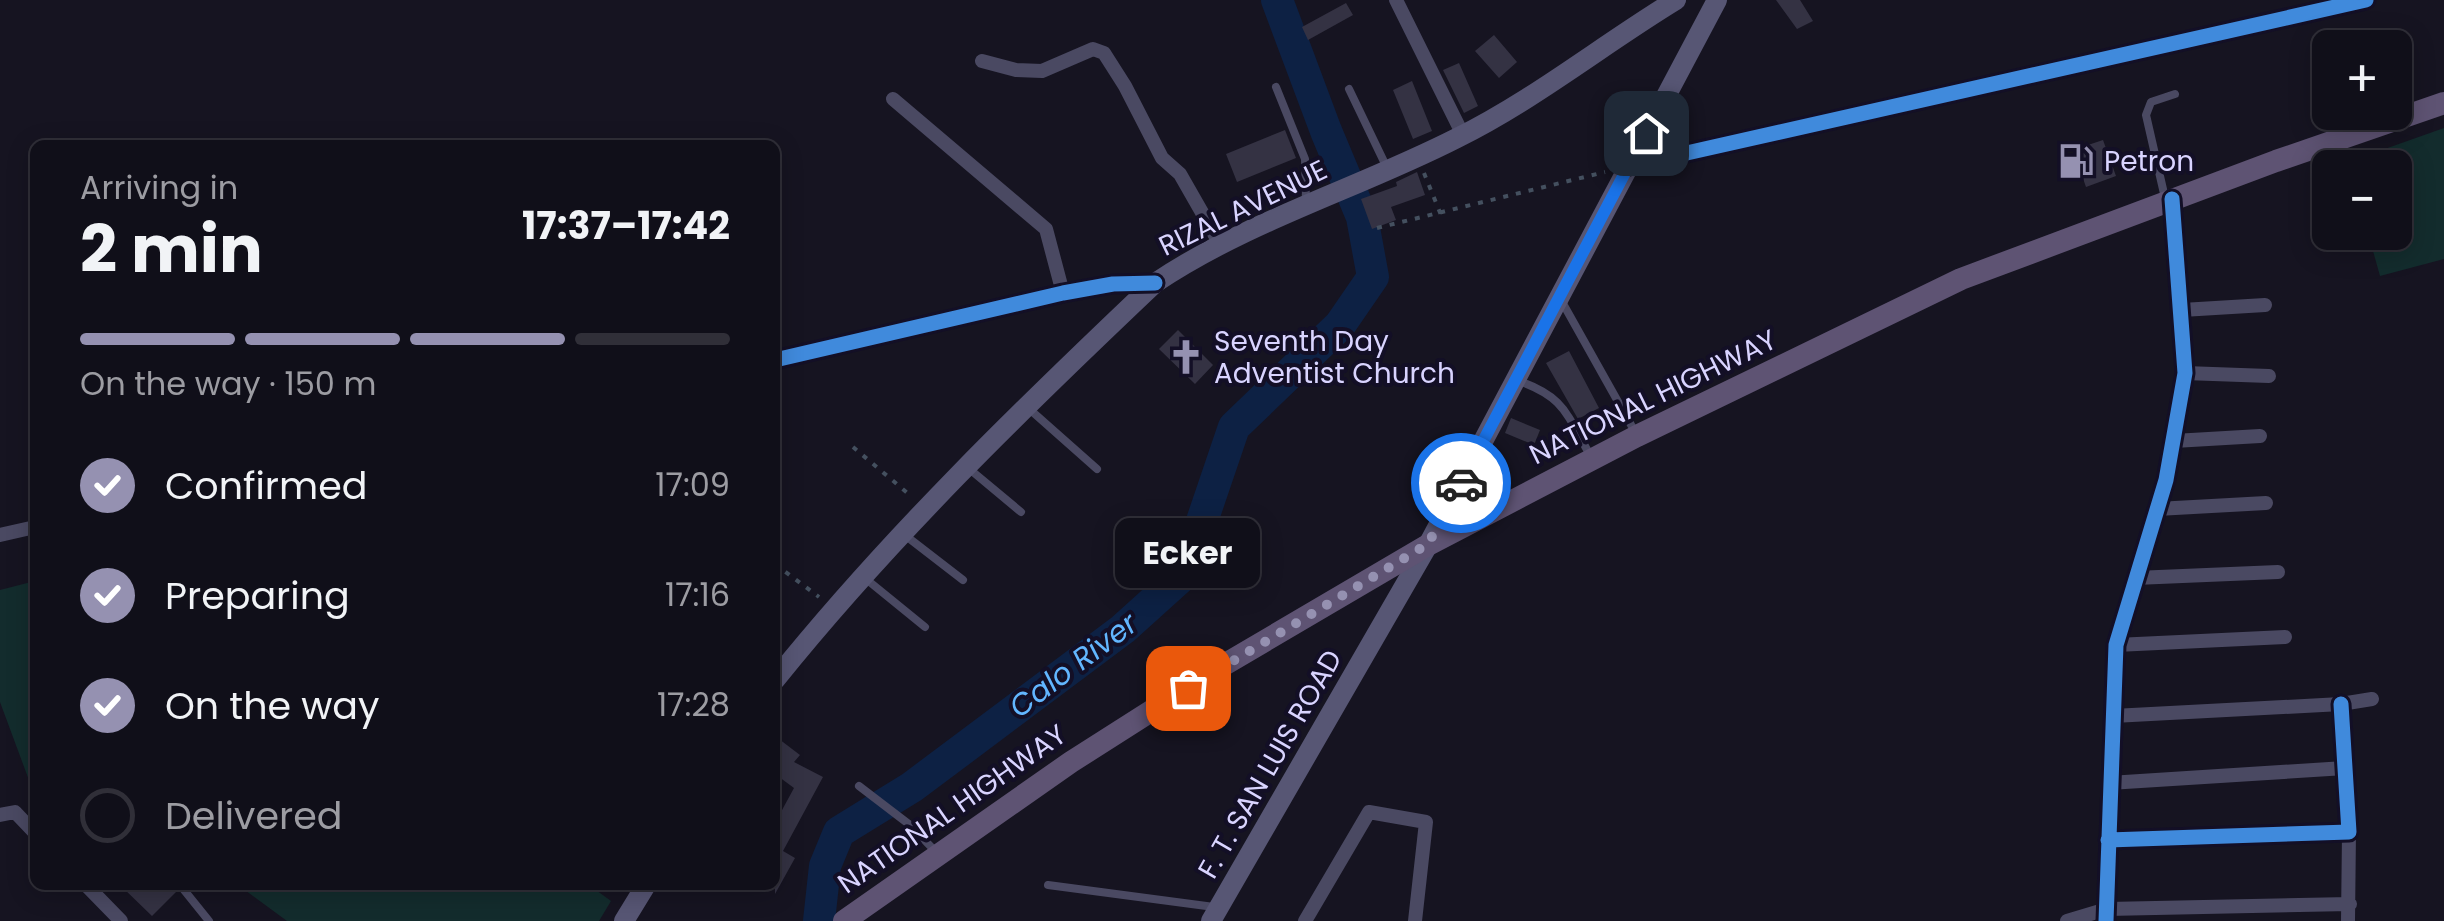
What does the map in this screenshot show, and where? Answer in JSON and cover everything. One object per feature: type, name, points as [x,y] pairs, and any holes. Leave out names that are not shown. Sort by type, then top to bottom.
[{"type":"main road","name":"RIZAL AVENUE","points":[[780,674],[833,608],[926,508],[1156,283],[1220,244],[1463,135],[1650,6],[1676,0]]},
{"type":"main road","name":"F. T. SAN LUIS ROAD","points":[[1214,914],[1428,544],[1717,0]]},
{"type":"main road","name":"NATIONAL HIGHWAY","points":[[848,918],[938,852],[1217,669],[1428,544],[1637,436],[1961,279],[2444,103]]},
{"type":"main road","points":[[624,921],[643,890]]},
{"type":"street","points":[[1396,0],[1463,135]]},
{"type":"street","points":[[1629,166],[2366,0]]},
{"type":"street","points":[[982,61],[1016,70],[1042,71],[1093,48],[1104,53],[1162,158],[1180,174],[1220,244]]},
{"type":"street","points":[[893,98],[1046,230],[1063,292]]},
{"type":"street","points":[[2106,915],[2116,644],[2158,508],[2186,372],[2169,201]]},
{"type":"street","points":[[780,359],[1063,292],[1113,284],[1156,283]]},
{"type":"street","points":[[2182,310],[2265,305]]},
{"type":"street","points":[[2186,372],[2269,376]]},
{"type":"street","points":[[2174,441],[2260,436]]},
{"type":"street","points":[[2158,508],[2266,503]]},
{"type":"street","points":[[0,534],[30,527]]},
{"type":"street","points":[[2135,578],[2278,572]]},
{"type":"street","points":[[2116,644],[2285,637]]},
{"type":"street","points":[[2113,716],[2372,699]]},
{"type":"street","points":[[2341,704],[2349,832],[2348,921]]},
{"type":"street","points":[[2109,783],[2345,768]]},
{"type":"street","points":[[0,815],[15,812],[30,828]]},
{"type":"street","points":[[1305,921],[1369,812],[1426,822],[1415,921]]},
{"type":"street","points":[[2108,840],[2349,832]]},
{"type":"street","points":[[91,890],[120,921]]},
{"type":"street","points":[[2066,921],[2106,915],[2350,904]]},
{"type":"lane","points":[[1276,88],[1305,159],[1314,201]]},
{"type":"lane","points":[[1349,89],[1388,170]]},
{"type":"lane","points":[[2169,201],[2146,115],[2151,102],[2175,94]]},
{"type":"lane","points":[[1560,297],[1637,436]]},
{"type":"lane","points":[[1516,380],[1544,390],[1560,402],[1592,459]]},
{"type":"lane","points":[[1027,407],[1097,468]]},
{"type":"lane","points":[[967,467],[1021,512]]},
{"type":"lane","points":[[902,533],[963,580]]},
{"type":"lane","points":[[862,576],[925,627]]},
{"type":"lane","points":[[859,786],[938,852]]},
{"type":"lane","points":[[1048,885],[1214,914]]},
{"type":"lane","points":[[184,890],[209,921]]},
{"type":"path","points":[[1418,158],[1441,215]]},
{"type":"path","points":[[1377,228],[1629,166]]},
{"type":"path","points":[[853,447],[926,508]]},
{"type":"path","points":[[780,568],[833,608]]},
{"type":"green space","points":[[2444,128],[2444,259],[2380,276],[2373,250],[2412,250],[2412,150],[2382,150]]},
{"type":"green space","points":[[30,582],[30,783],[0,702],[0,590]]},
{"type":"green space","points":[[245,890],[596,890],[611,901],[599,921],[287,921]]},
{"type":"building","points":[[1776,0],[1800,0],[1813,21],[1797,29]]},
{"type":"building","points":[[1346,3],[1353,15],[1308,40],[1302,27]]},
{"type":"building","points":[[1494,35],[1517,62],[1499,78],[1475,51]]},
{"type":"building","points":[[1459,63],[1478,106],[1464,113],[1443,70]]},
{"type":"building","points":[[1412,81],[1432,131],[1413,139],[1393,90]]},
{"type":"building","points":[[1285,130],[1296,158],[1237,182],[1226,154]]},
{"type":"building","points":[[2103,140],[2116,176],[2086,187],[2073,150]]},
{"type":"building","points":[[1417,172],[1425,195],[1391,207],[1396,220],[1372,229],[1361,199],[1397,186],[1396,182]]},
{"type":"building","name":"Seventh Day Adventist Church","points":[[1178,330],[1213,365],[1195,384],[1159,349]]},
{"type":"building","points":[[1569,351],[1599,408],[1578,419],[1546,363]]},
{"type":"building","points":[[1511,418],[1540,430],[1534,445],[1505,433]]},
{"type":"building","points":[[780,740],[800,755],[794,762],[823,777],[783,851],[795,858],[780,885],[780,814],[794,788],[780,778]]},
{"type":"building","points":[[125,890],[175,890],[152,916]]},
{"type":"waterway","name":"Calo River","points":[[819,921],[825,866],[839,832],[912,787],[1123,629],[1184,574],[1234,427],[1340,325],[1373,277],[1362,217],[1277,0]]},
{"type":"cycle path","points":[[1629,166],[2366,0]]},
{"type":"cycle path","points":[[2106,921],[2116,645],[2166,480],[2185,373],[2172,199]]},
{"type":"cycle path","points":[[780,359],[1063,293],[1113,284],[1155,283]]},
{"type":"cycle path","points":[[2108,840],[2349,832],[2341,704]]},
{"type":"way so far","points":[[1188,688],[1428,544],[1461,483]]},
{"type":"place","name":"Petron","points":[[2076,161]]},
{"type":"place","name":"Seventh Day Adventist Church","points":[[1186,357]]},
{"type":"place","name":"Ecker","points":[[1188,688]]},
{"type":"route","points":[[1461,483],[1646,133]]}]
